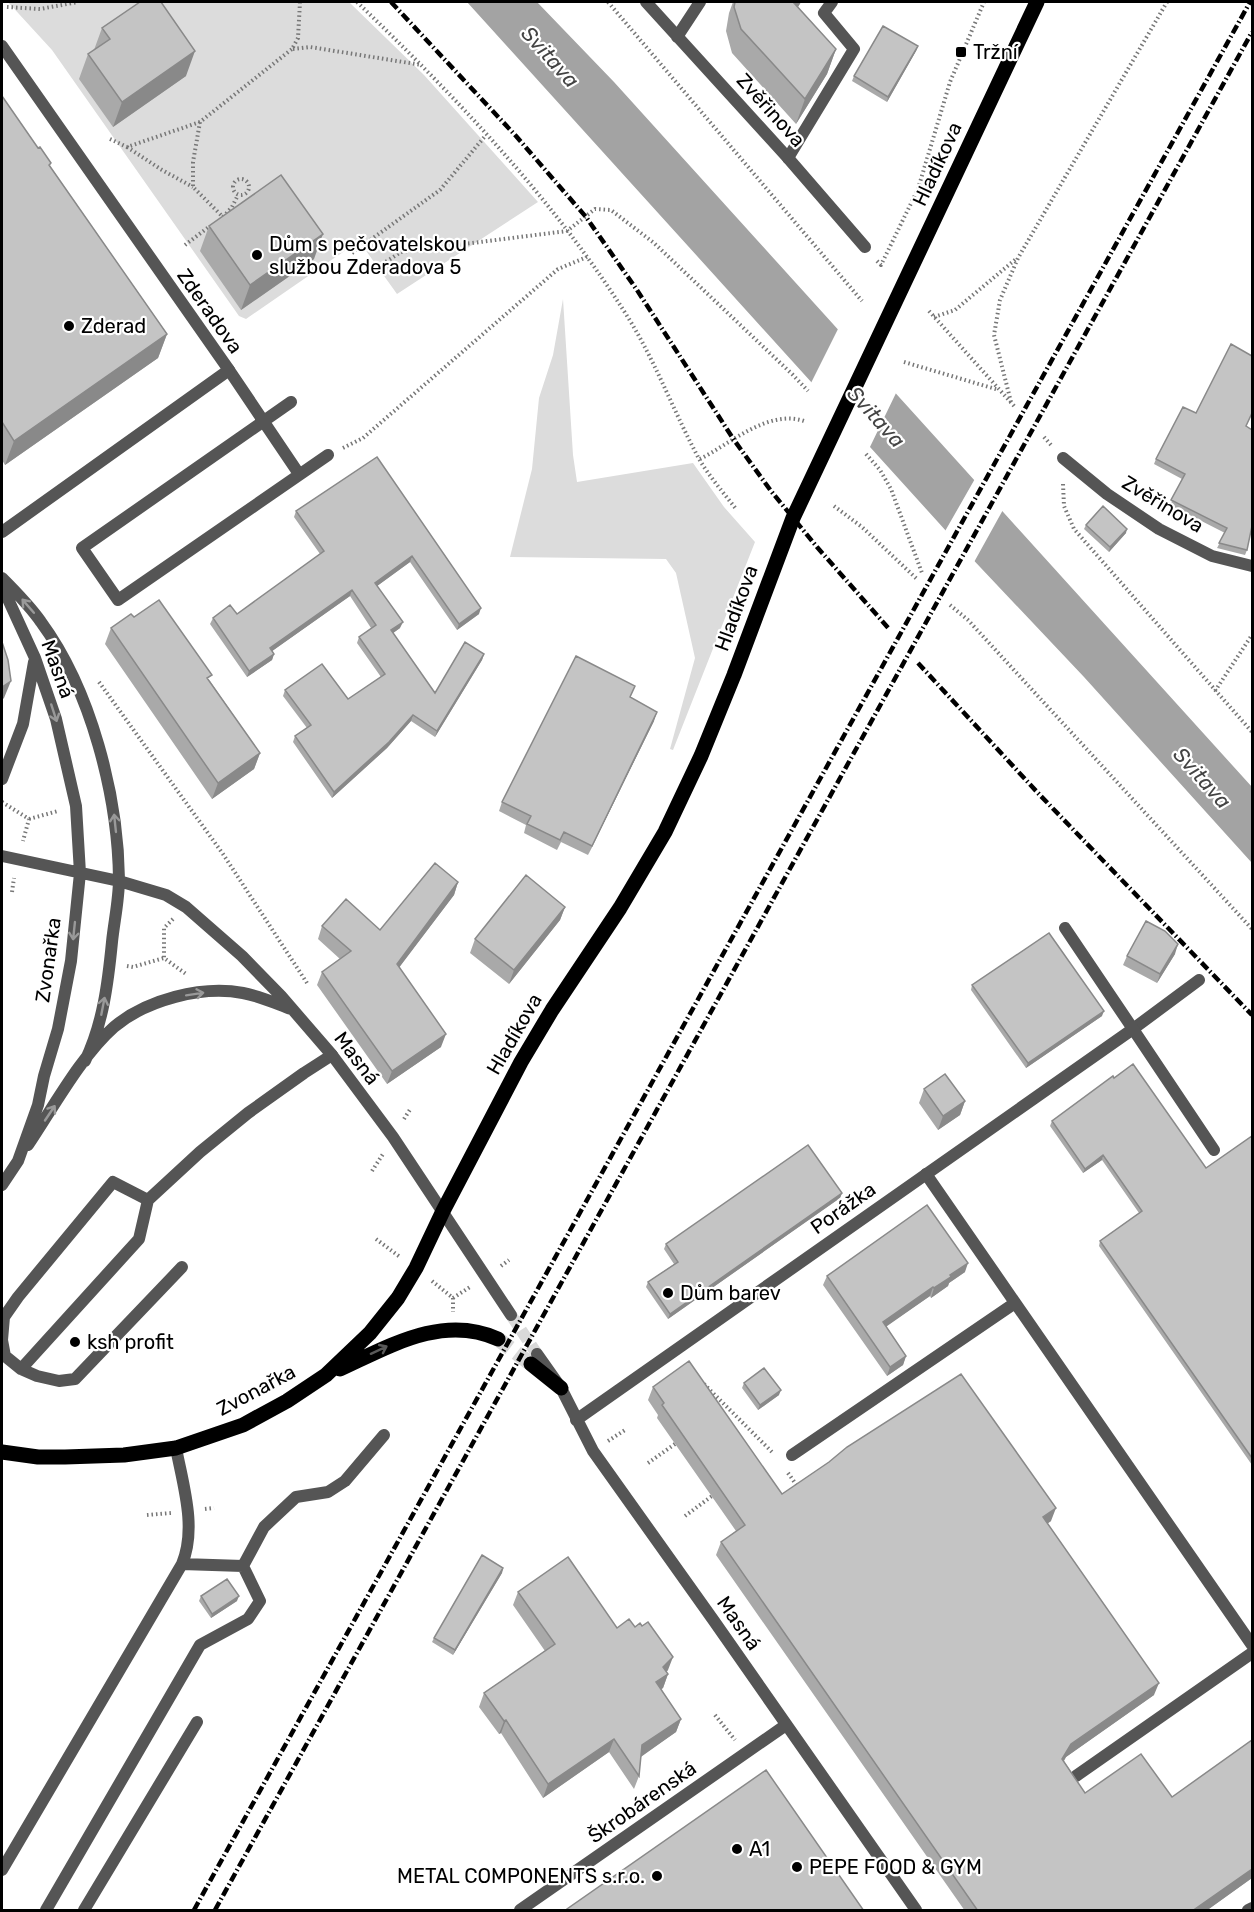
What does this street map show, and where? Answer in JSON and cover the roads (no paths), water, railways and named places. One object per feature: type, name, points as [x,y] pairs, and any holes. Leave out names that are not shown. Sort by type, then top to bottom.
[{"type":"main road","name":"Hladíkova","points":[[443,1211],[521,1062],[552,1010],[620,908],[664,832],[701,756],[734,675],[788,528],[1037,2]]},
{"type":"main road","name":"Zvonařka","points":[[2,1452],[38,1456],[85,1457],[176,1448],[243,1425],[287,1401],[326,1375],[370,1333],[398,1298],[416,1268],[443,1211]]},
{"type":"main road","points":[[326,1375],[404,1339],[425,1333],[464,1330],[476,1331],[498,1339]]},
{"type":"main road","points":[[534,1359],[561,1388]]},
{"type":"street","name":"Zvěřinova","points":[[646,2],[788,158],[865,247]]},
{"type":"street","points":[[677,37],[699,2]]},
{"type":"street","points":[[788,158],[854,49],[824,13],[832,2]]},
{"type":"street","name":"Zderadova","points":[[2,46],[229,370],[2,531]]},
{"type":"street","points":[[229,370],[299,474]]},
{"type":"street","points":[[291,402],[82,548],[118,600],[328,455]]},
{"type":"street","name":"Zvěřinova","points":[[1063,458],[1107,494],[1159,529],[1212,556],[1252,566]]},
{"type":"street","name":"Masná","points":[[2,578],[27,604],[55,643],[89,716],[114,812],[119,881]]},
{"type":"street","name":"Masná","points":[[2,586],[35,658],[56,719],[73,785],[78,825],[80,873],[119,881],[166,895],[186,907],[256,969],[332,1055],[393,1137],[511,1315]]},
{"type":"street","points":[[2,779],[24,724],[35,658]]},
{"type":"street","points":[[2,856],[80,873]]},
{"type":"street","name":"Zvonařka","points":[[2,1185],[18,1161],[38,1105],[58,1029],[71,960],[80,873]]},
{"type":"street","points":[[85,1061],[99,1026],[108,981],[119,881]]},
{"type":"street","points":[[1065,928],[1214,1150]]},
{"type":"street","name":"Porážka","points":[[576,1420],[1133,1029],[1199,980]]},
{"type":"street","points":[[18,1161],[85,1061],[107,1034],[130,1016],[165,1001],[200,993],[223,991],[243,992],[293,1010]]},
{"type":"street","points":[[21,1369],[139,1239],[148,1200],[200,1152],[248,1113],[332,1055]]},
{"type":"street","points":[[926,1174],[1252,1645]]},
{"type":"street","points":[[148,1200],[113,1182],[4,1317],[2,1340],[5,1356],[21,1369],[37,1376],[59,1381],[75,1379],[182,1267]]},
{"type":"street","points":[[792,1455],[1015,1303]]},
{"type":"street","name":"Masná","points":[[561,1388],[592,1451],[916,1911]]},
{"type":"street","points":[[243,1566],[264,1527],[288,1504],[296,1497],[328,1492],[345,1481],[384,1435]]},
{"type":"street","points":[[2,1870],[6,1850],[182,1564],[186,1553],[189,1527],[176,1448]]},
{"type":"street","points":[[182,1564],[243,1566]]},
{"type":"street","points":[[46,1911],[200,1645],[248,1619],[260,1601],[243,1566]]},
{"type":"street","points":[[1076,1776],[1252,1653]]},
{"type":"street","points":[[84,1911],[197,1722]]},
{"type":"street","name":"Škrobárenská","points":[[520,1911],[786,1725]]},
{"type":"street","points":[[1248,1911],[1252,1908]]},
{"type":"water","name":"Svitava","points":[[467,2],[537,2],[614,82],[1252,787],[1252,863],[1084,677],[947,532]]},
{"type":"tunnel","points":[[511,1315],[537,1354]]},
{"type":"tunnel","points":[[498,1339],[531,1364]]},
{"type":"railway","points":[[391,2],[516,136],[586,217],[637,290],[734,440],[771,491],[890,630]]},
{"type":"railway","points":[[194,1910],[1250,2]]},
{"type":"railway","points":[[215,1910],[1252,32]]},
{"type":"railway","points":[[918,663],[1037,792],[1252,1015]]},
{"type":"place","name":"Tržní","points":[[961,52]]},
{"type":"place","name":"Dům s pečovatelskou službou Zderadova 5","points":[[257,255]]},
{"type":"place","name":"Zderad","points":[[69,326]]},
{"type":"place","name":"Dům barev","points":[[668,1293]]},
{"type":"place","name":"ksh profit","points":[[75,1342]]},
{"type":"place","name":"A1","points":[[737,1849]]},
{"type":"place","name":"PEPE FOOD & GYM","points":[[797,1867]]},
{"type":"place","name":"METAL COMPONENTS s.r.o.","points":[[657,1876]]}]
